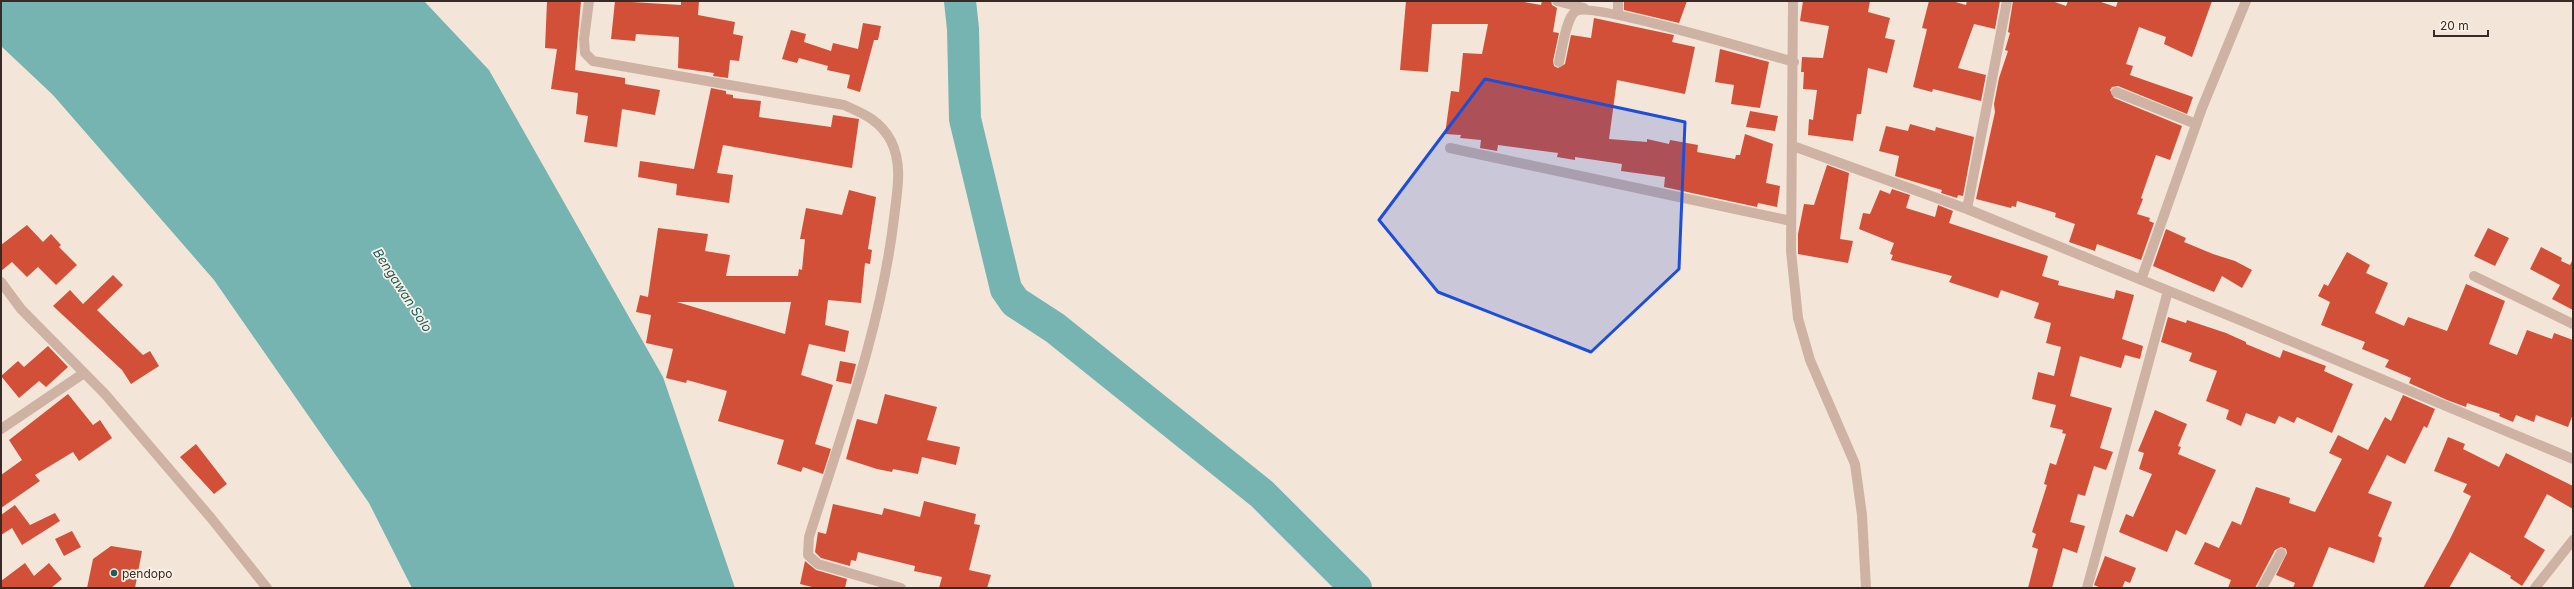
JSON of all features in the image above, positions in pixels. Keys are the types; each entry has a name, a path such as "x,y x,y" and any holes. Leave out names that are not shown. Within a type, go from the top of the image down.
{"street":[{"path":"589,1 584,39 585,53 593,61 844,105 876,120 891,141 899,171 888,263 871,340 809,537 808,555 818,564 901,588"},
{"path":"1557,1 1586,9 1618,14 1794,62"},
{"path":"1618,1 1618,14"},
{"path":"1793,1 1794,62 1791,221 1793,283 1803,339 1855,464 1862,515 1866,588"},
{"path":"1967,209 2007,1"},
{"path":"2141,280 2196,124 2246,1"},
{"path":"1559,62 1570,19 1576,11 1586,9"},
{"path":"2116,92 2196,124"},
{"path":"1793,146 1967,209 2573,459"},
{"path":"1450,148 1791,221"},
{"path":"2474,276 2573,324"},
{"path":"1,282 21,309 84,373 170,468 267,588"},
{"path":"2087,588 2168,291"},
{"path":"1,429 84,373"},
{"path":"2535,588 2573,540"},
{"path":"2262,588 2281,553"}],"highlighted area":[{"path":"1485,79 1685,122 1679,269 1591,352 1438,292 1379,220"}],"water":[{"name":"Bengawan Solo","path":"1,1 424,1 489,70 663,377 735,588 412,588 369,503 214,280 53,95 1,46"}],"building":[{"path":"547,1 581,1 575,70 625,78 625,84 660,90 655,115 622,109 617,147 584,142 588,116 576,114 578,93 551,89 557,49 545,48"},
{"path":"615,1 681,5 681,1 699,1 698,15 735,22 733,34 743,36 739,61 730,60 728,78 713,76 714,73 678,68 679,37 636,34 635,41 611,39"},
{"path":"1406,1 1519,1 1541,5 1542,1 1551,1 1552,5 1557,8 1553,32 1559,33 1553,61 1554,66 1558,68 1565,64 1571,35 1591,38 1594,18 1674,35 1672,42 1695,47 1685,94 1617,80 1609,139 1647,142 1647,139 1669,144 1670,140 1698,145 1697,152 1735,159 1736,155 1740,155 1745,134 1773,144 1766,183 1780,186 1777,207 1758,203 1757,207 1664,187 1665,177 1621,171 1622,164 1575,157 1575,160 1557,157 1558,153 1498,145 1497,151 1480,148 1481,140 1460,138 1461,135 1445,134 1451,91 1459,92 1463,53 1482,54 1488,24 1432,24 1428,72 1400,70"},
{"path":"1624,1 1687,1 1679,23 1624,10"},
{"path":"1803,1 1870,1 1868,12 1890,18 1885,38 1895,40 1887,73 1868,68 1861,114 1857,114 1853,141 1808,135 1809,119 1813,120 1817,90 1803,89 1804,72 1801,72 1802,57 1823,58 1829,26 1800,21"},
{"path":"1929,1 1952,1 1966,5 1967,1 2000,1 1995,29 1974,24 1958,68 1986,75 1981,101 1933,89 1932,92 1913,87 1927,29 1922,28"},
{"path":"2013,1 2052,1 2066,6 2068,1 2098,1 2116,7 2118,1 2212,1 2192,57 2164,44 2166,37 2139,27 2126,64 2133,66 2130,75 2193,97 2187,114 2118,86 2112,87 2110,90 2114,98 2182,126 2170,160 2156,155 2141,198 2143,199 2137,214 2150,218 2149,221 2154,223 2141,260 2097,244 2095,251 2069,242 2075,224 2055,217 2056,213 2017,201 2016,207 2012,206 2011,208 1976,199 1995,112 1994,104 1999,78 2008,51 2005,50 2010,33 2008,32"},
{"path":"863,23 881,26 878,40 874,40 860,92 847,88 850,75 827,70 828,66 799,58 797,63 782,59 791,30 806,34 804,42 831,51 833,43 858,49"},
{"path":"1720,49 1769,62 1760,108 1731,104 1734,85 1715,82"},
{"path":"711,88 726,91 726,94 733,95 733,98 761,101 759,117 831,127 833,115 859,119 852,168 723,145 717,173 733,175 729,203 676,195 677,184 638,177 640,161 694,169"},
{"path":"1750,111 1778,116 1775,131 1746,127"},
{"path":"1910,124 1935,131 1936,127 1974,137 1963,196 1958,195 1957,198 1941,193 1942,190 1895,176 1899,156 1879,151 1886,126 1908,131"},
{"path":"1827,165 1849,173 1840,239 1853,241 1848,263 1798,254 1798,234 1804,204 1814,205"},
{"path":"1892,189 1910,195 1906,208 1935,217 1938,205 1953,211 1949,223 2048,256 2042,276 2059,281 2058,285 2114,299 2116,290 2134,295 2122,339 2143,346 2140,359 2125,355 2121,368 2080,356 2070,396 2112,408 2100,448 2113,452 2106,470 2094,466 2085,496 2078,494 2070,522 2085,526 2077,553 2063,548 2052,588 2028,588 2038,549 2032,547 2036,534 2032,532 2047,485 2044,484 2050,463 2056,465 2066,434 2062,433 2063,430 2050,427 2056,405 2032,399 2038,372 2054,376 2061,347 2046,343 2051,323 2034,318 2039,303 2001,290 1998,298 1949,282 1952,276 1891,260 1893,255 1890,254 1894,243 1859,229 1863,213 1870,214 1880,190 1890,194"},
{"path":"849,190 876,197 868,249 872,250 870,264 865,263 861,303 828,300 825,325 849,331 845,352 809,344 801,375 833,385 815,444 831,449 823,474 803,467 801,472 777,464 784,440 718,421 727,391 687,380 686,383 666,378 673,349 646,343 651,315 636,312 640,295 648,297 658,228 708,234 705,251 730,255 726,276 798,276 799,269 802,270 805,239 800,239 806,208 842,215","holes":["677,302 791,302 785,334"]},
{"path":"27,225 43,242 51,234 61,245 59,247 77,265 56,285 38,267 27,277 12,262 1,271 1,245"},
{"path":"2488,228 2509,238 2495,266 2474,256"},
{"path":"2166,229 2186,238 2184,242 2235,261 2252,270 2242,288 2222,276 2214,292 2153,266"},
{"path":"2541,247 2562,258 2561,261 2570,265 2573,259 2573,310 2552,299 2560,285 2530,269"},
{"path":"2347,252 2370,265 2366,273 2388,283 2375,313 2404,326 2408,317 2447,331 2466,284 2505,301 2489,344 2517,355 2527,330 2552,339 2554,333 2573,340 2573,414 2568,427 2536,415 2534,422 2516,415 2513,422 2499,416 2500,414 2467,403 2466,407 2447,400 2409,383 2411,378 2385,367 2389,360 2362,349 2365,342 2321,325 2330,302 2318,296 2324,284 2328,286"},
{"path":"113,275 123,285 97,310 143,355 150,351 159,366 131,384 122,370 53,306 70,290 83,304"},
{"path":"2168,317 2186,323 2187,320 2226,333 2246,342 2246,344 2280,358 2283,350 2326,366 2324,371 2353,384 2332,433 2297,417 2294,423 2279,416 2275,424 2246,413 2241,426 2226,419 2229,410 2206,401 2217,371 2189,361 2192,353 2161,342"},
{"path":"48,346 68,367 46,387 39,381 19,398 1,376 18,361 24,367"},
{"path":"840,361 856,364 851,384 836,381"},
{"path":"68,394 93,425 100,420 112,438 79,461 73,452 35,475 40,481 1,508 1,475 22,460 9,440"},
{"path":"885,394 937,407 927,440 960,447 956,465 922,457 918,474 893,469 892,472 877,469 846,459 857,419 877,424"},
{"path":"2403,395 2435,409 2427,428 2424,426 2405,464 2387,455 2368,493 2392,502 2378,536 2382,538 2374,563 2329,547 2312,588 2293,588 2295,583 2276,575 2287,553 2286,549 2281,547 2275,550 2255,588 2228,588 2231,580 2194,564 2205,542 2219,548 2232,521 2241,525 2256,487 2290,498 2289,503 2315,512 2342,459 2329,453 2338,435 2368,450 2385,417 2391,421"},
{"path":"2155,410 2187,424 2178,446 2181,447 2178,454 2216,470 2186,535 2176,530 2167,552 2119,532 2126,514 2133,517 2152,474 2139,469 2144,453 2138,451"},
{"path":"2448,437 2465,444 2463,449 2499,467 2506,453 2573,486 2573,509 2547,494 2524,537 2545,550 2522,586 2510,578 2511,576 2470,552 2449,588 2423,588 2450,539 2471,496 2463,492 2467,484 2434,471"},
{"path":"196,444 227,484 214,494 180,457"},
{"path":"924,501 976,514 974,524 980,525 969,570 991,575 987,588 939,588 942,577 914,571 915,566 858,552 856,561 851,560 850,566 821,558 815,552 818,532 826,534 833,504 882,515 884,508 920,517"},
{"path":"15,505 30,525 55,513 60,521 22,545 12,528 1,535 1,515"},
{"path":"72,531 81,547 64,556 55,539"},
{"name":"pendopo","path":"111,546 142,551 135,588 87,588 93,559"},
{"path":"2105,556 2136,568 2130,583 2125,581 2122,588 2101,588 2094,585"},
{"path":"805,561 816,570 847,579 845,588 816,588 800,584"},
{"path":"25,563 34,576 49,563 62,579 51,588 1,588 1,581"}],"waterway":[{"path":"960,1 963,29 965,119 1006,289 1015,302 1055,328 1262,494 1356,588"}],"place":[{"name":"pendopo","path":"114,573"}]}
